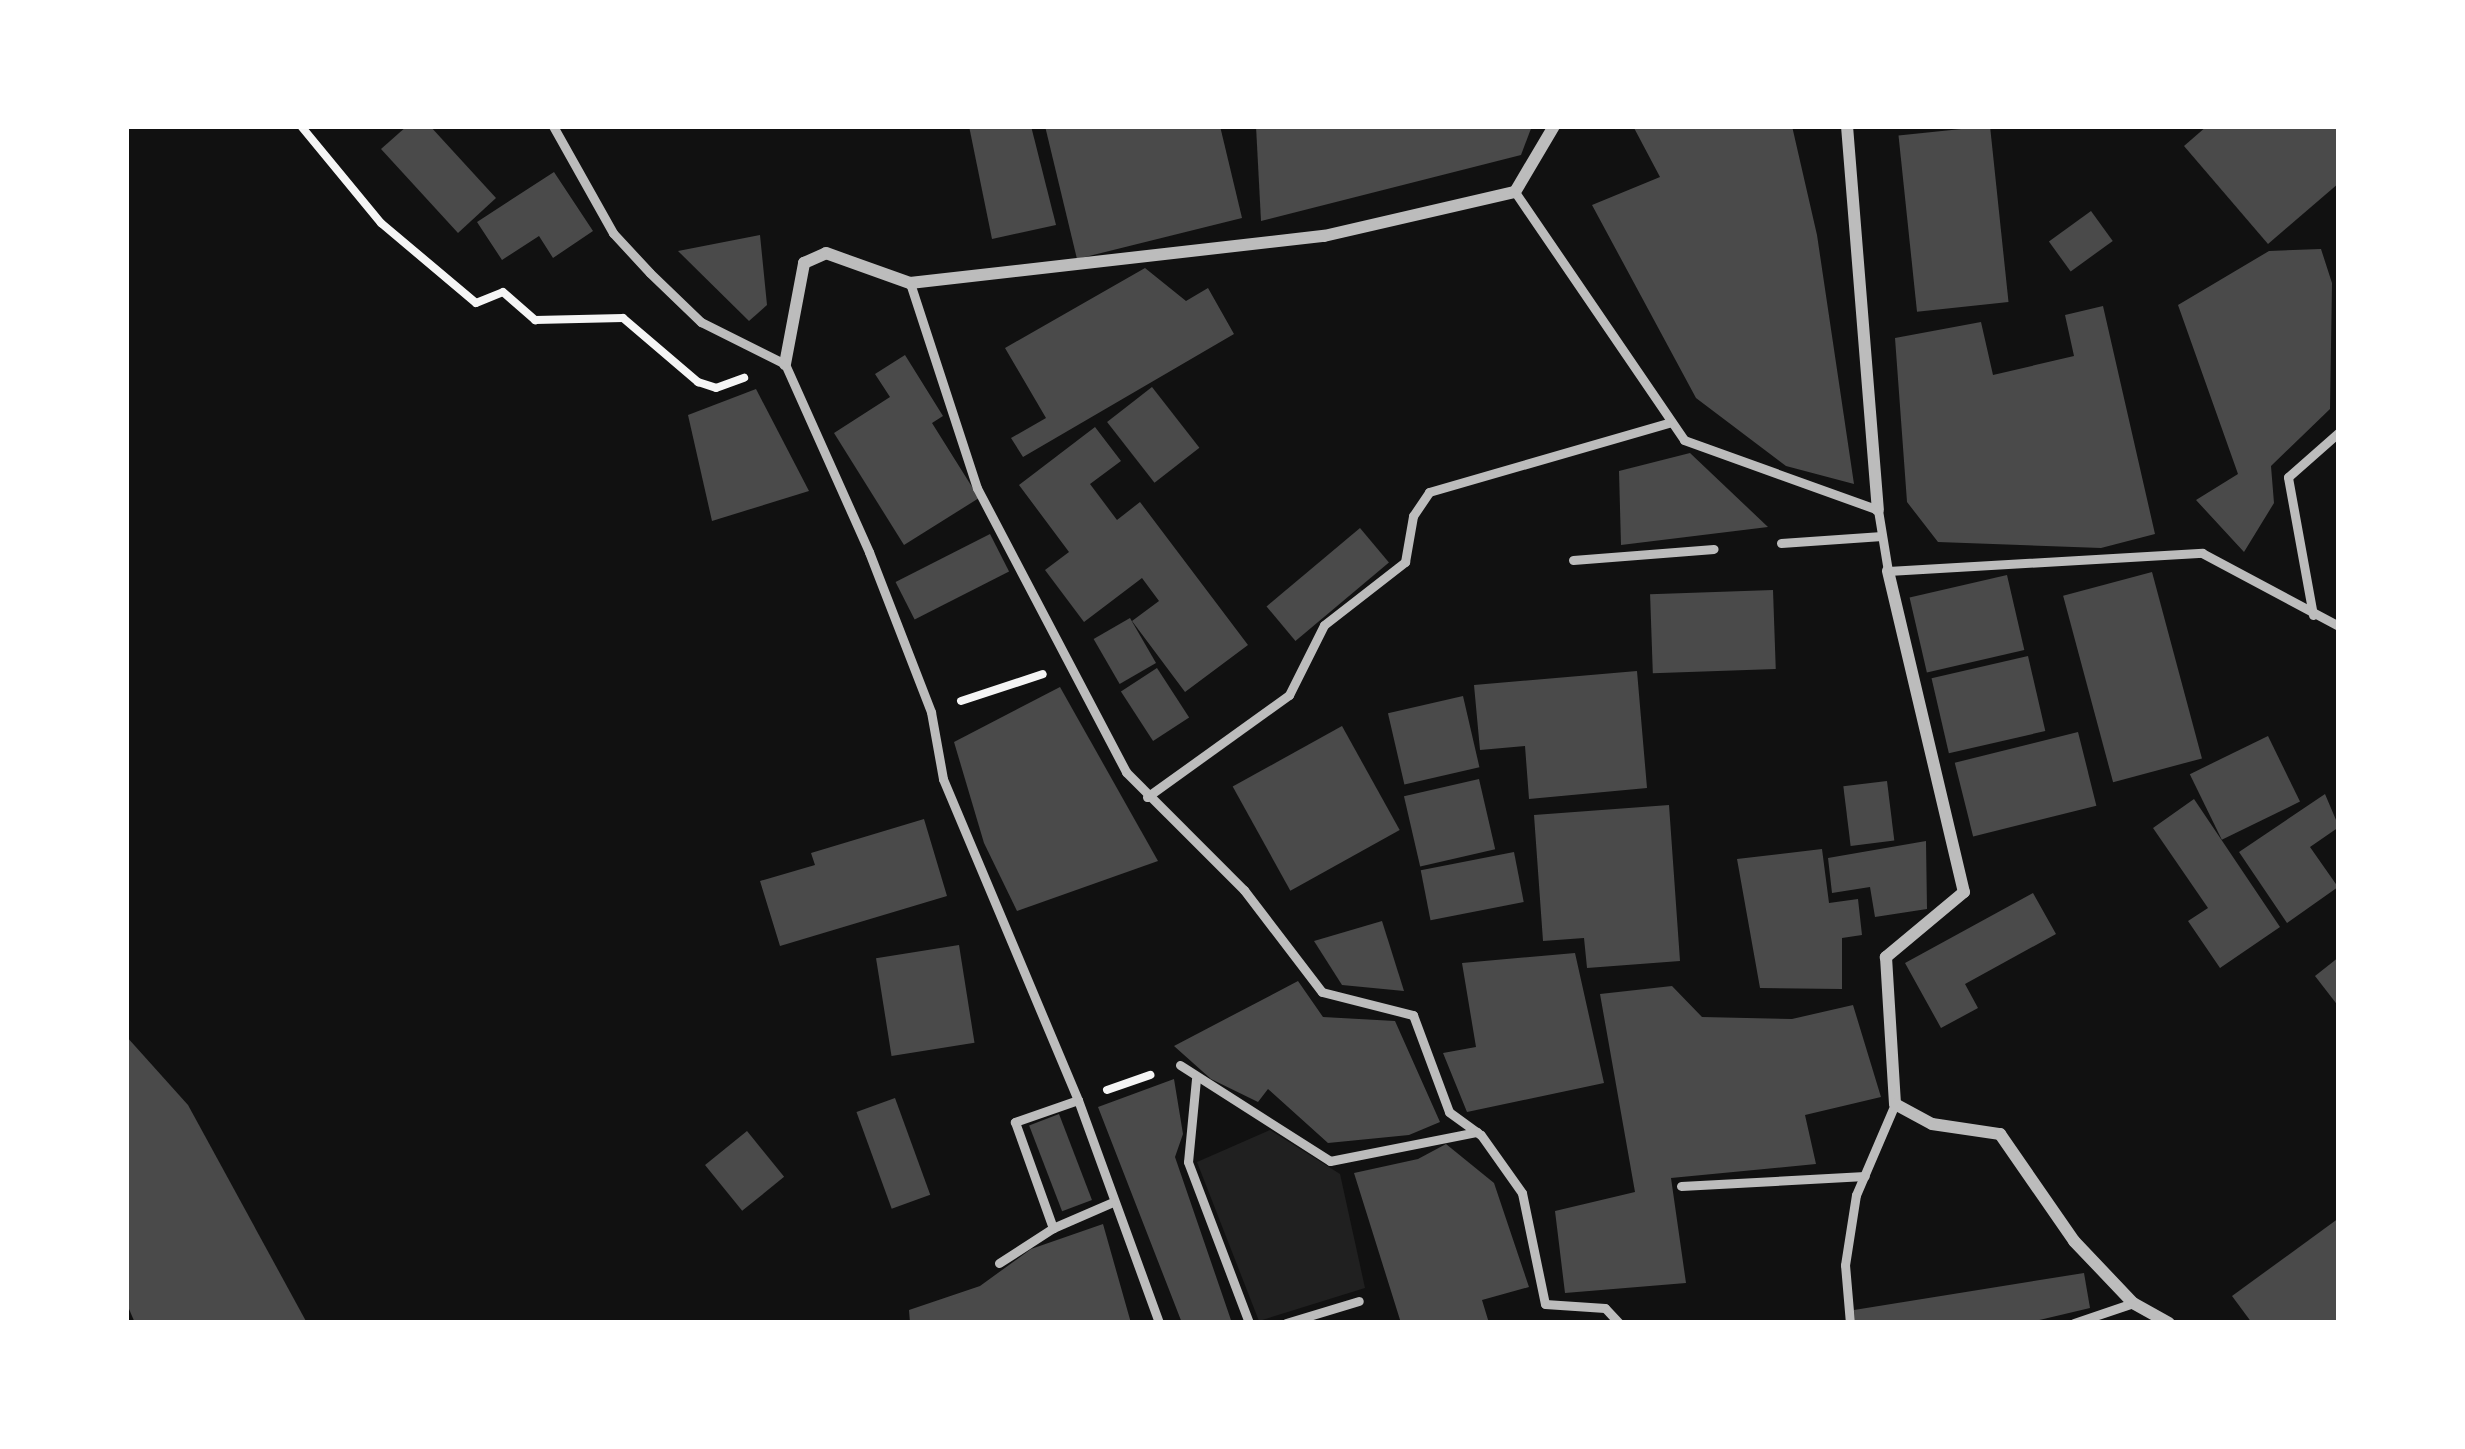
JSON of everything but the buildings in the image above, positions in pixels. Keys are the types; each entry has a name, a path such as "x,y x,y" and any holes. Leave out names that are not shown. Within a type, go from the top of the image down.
{"street":[{"path":"785,364 804,263 826,254 910,283 1324,236 1515,192 1554,126"},
{"path":"1847,126 1878,510"},
{"path":"1888,572 1964,892 1886,957 1895,1104 1932,1124 2000,1134 2074,1241 2133,1303 2169,1323"}],"lane":[{"path":"553,126 613,233 650,273 700,322 785,364 931,712 943,778 1078,1100 1159,1323"},
{"path":"1515,192 1684,440 1878,510 1888,572 2202,553 2339,626"},
{"path":"910,283 976,488 1067,666 1147,797 1244,890 1322,992 1413,1015 1449,1112 1477,1132 1522,1193 1545,1304 1605,1308 1619,1323"},
{"path":"1147,797 1289,695 1324,625 1405,562 1413,515 1429,492 1671,422"},
{"path":"2313,615 2288,477 2339,432"},
{"path":"1780,543 1882,536"},
{"path":"1573,560 1714,549"},
{"path":"1180,1064 1196,1079 1277,1121 1330,1161 1477,1132"},
{"path":"1196,1079 1188,1162 1249,1323"},
{"path":"1054,1228 1015,1122 1078,1100"},
{"path":"1850,1323 1845,1265 1865,1176 1895,1104"},
{"path":"1682,1186 1865,1176"},
{"path":"998,1263 1054,1228 1113,1202"},
{"path":"1286,1323 1360,1301"},
{"path":"2074,1323 2133,1303"}],"path":[{"path":"301,126 381,223 476,303 503,292 535,320 623,318 678,371 716,388 785,364"},
{"path":"931,712 1067,666"},
{"path":"1078,1100 1180,1064"}],"shaded area":[{"path":"1270,1130 1340,1174 1365,1288 1259,1321 1197,1162"}]}
